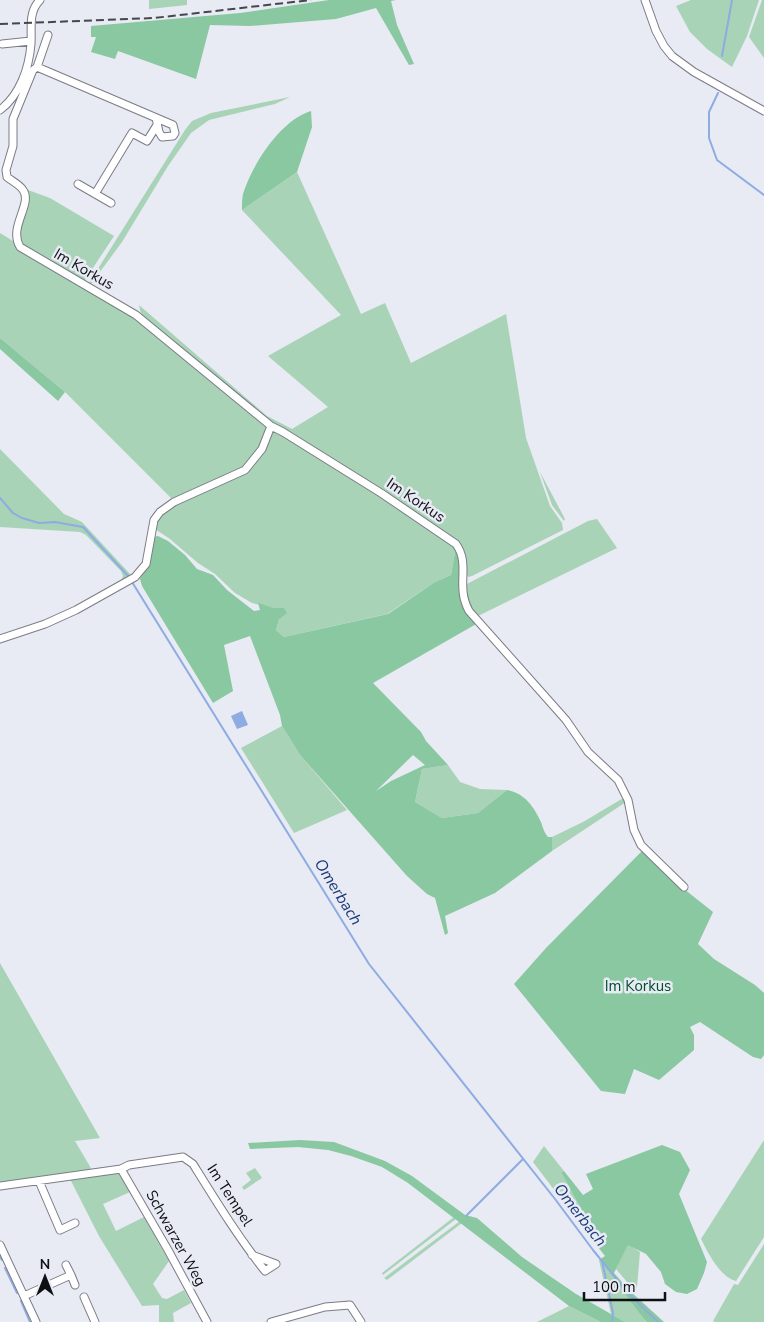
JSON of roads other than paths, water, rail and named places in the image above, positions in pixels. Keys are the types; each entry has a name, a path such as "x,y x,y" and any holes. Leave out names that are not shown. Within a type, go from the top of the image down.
{"street":[{"path":"40,0 32,12 28,63 20,87 2,108 17,112 33,70 37,67 48,35"},
{"path":"645,0 656,31 672,56 694,72 764,111"},
{"path":"2,44 31,37"},
{"path":"37,67 157,122 146,141 132,133 95,194"},
{"name":"Im Korkus","path":"17,112 13,119 13,146 6,173 24,192 24,204 16,234 17,242 23,249 136,315 271,426 381,493 456,544 461,550 463,558 462,594 469,611 566,720 588,752 618,780 628,800 634,830 641,845 684,887"},
{"path":"78,184 111,203"},
{"path":"0,639 45,624 76,610 130,579 146,564 154,520 160,512 174,502 245,470 262,449 271,426"},
{"name":"Im Tempel","path":"0,1186 121,1169 129,1165 183,1157 193,1164 252,1255"},
{"name":"Schwarzer Weg","path":"121,1169 207,1322"},
{"path":"38,1181 57,1231 74,1223"},
{"path":"0,1245 36,1322"},
{"path":"66,1265 75,1285"},
{"path":"24,1296 71,1275"},
{"path":"84,1296 95,1322"},
{"path":"271,1322 325,1307 350,1306 361,1322"}],"water":[{"path":"242,711 248,725 237,729 231,716"}],"waterway":[{"path":"722,56 732,0"},
{"path":"718,93 709,112 709,138 717,160 764,195"},
{"name":"Omerbach","path":"0,498 13,513 22,518 39,523 55,522 83,527 130,578"},
{"name":"Omerbach","path":"132,582 369,964 555,1199 593,1250 627,1292 658,1322"},
{"path":"466,1216 523,1159"},
{"path":"602,1261 613,1313 612,1322"},
{"path":"5,1268 17,1293"},
{"path":"21,1301 30,1322"}],"railway":[{"path":"0,24 154,18 311,0"}]}
